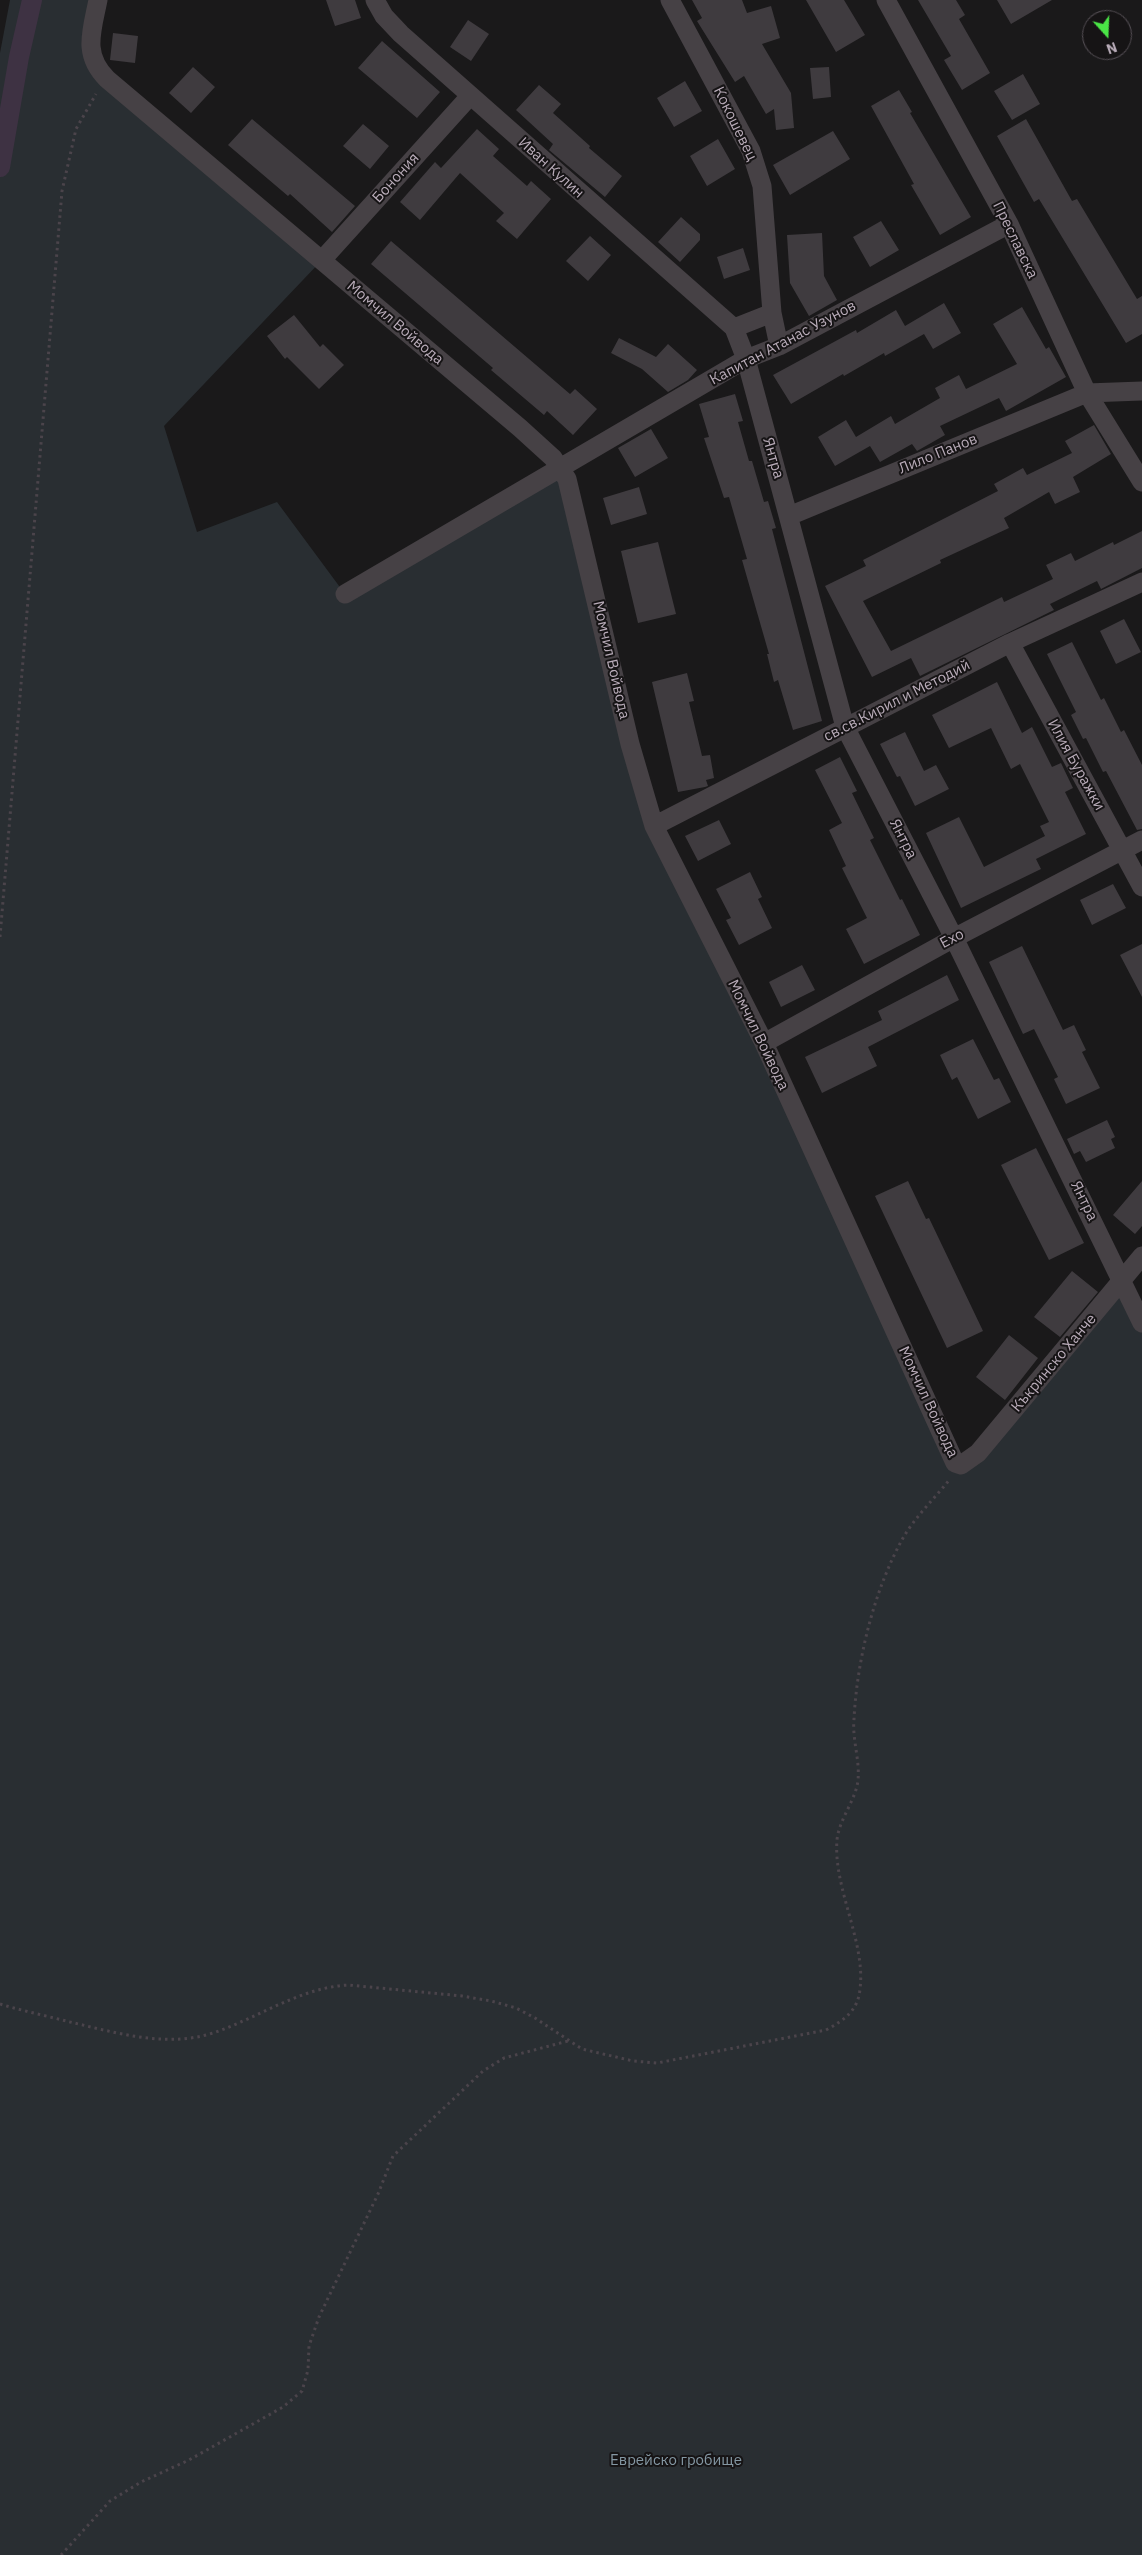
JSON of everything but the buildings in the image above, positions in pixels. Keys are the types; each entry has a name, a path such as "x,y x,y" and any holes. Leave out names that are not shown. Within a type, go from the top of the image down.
{"street":[{"name":"Момчил Войвода","path":"98,0 90,42 92,58 107,79 520,428 562,468 577,513 632,752 654,826 764,1043 950,1455 954,1463 961,1465"},
{"name":"Иван Кулин","path":"375,0 384,16 401,34 734,328"},
{"name":"Кокошевец","path":"670,0 751,151 762,186 772,313 779,346"},
{"name":"Преславска","path":"886,0 1009,224 1087,393 1142,482"},
{"name":"Бонония","path":"322,260 470,96"},
{"name":"Капитан Атанас Узунов","path":"345,594 746,359 779,346 1009,224"},
{"path":"734,328 772,313"},
{"name":"Янтра","path":"734,328 746,359 845,727 954,938 1123,1281 1142,1324"},
{"path":"1087,393 1142,391"},
{"name":"Лило Панов","path":"789,516 1087,393"},
{"name":"св.св.Кирил и Методий","path":"654,826 1010,644 1142,582"},
{"name":"Илия Буражки","path":"1010,644 1142,886"},
{"name":"Ехо","path":"764,1043 954,938 1142,840"},
{"name":"Къкринско Ханче","path":"961,1465 978,1453 1142,1256"}],"path":[{"path":"0,937 62,191 76,129 88,104 107,79"},
{"path":"0,2004 143,2038 177,2039 212,2033 295,1999 334,1986 349,1985 462,1996 516,2008 535,2018 582,2049 602,2055 656,2063 826,2030 845,2020 856,2007 860,1989 860,1970 841,1878 837,1839 858,1780 854,1720 871,1614 882,1583 904,1537 961,1465"},
{"path":"61,2555 110,2500 141,2482 189,2460 283,2406 302,2391 308,2370 310,2346 319,2317 378,2194 393,2156 483,2071 504,2058 569,2041"}],"green space":[{"name":"Еврейско гробище","path":"10,0 98,0 92,58 322,260 164,426 197,532 277,502 345,594 562,468 641,787 961,1465 1123,1281 1142,1323 1142,2555 0,2555 0,53"}],"waterway":[{"path":"0,167 19,57 32,0"}]}
